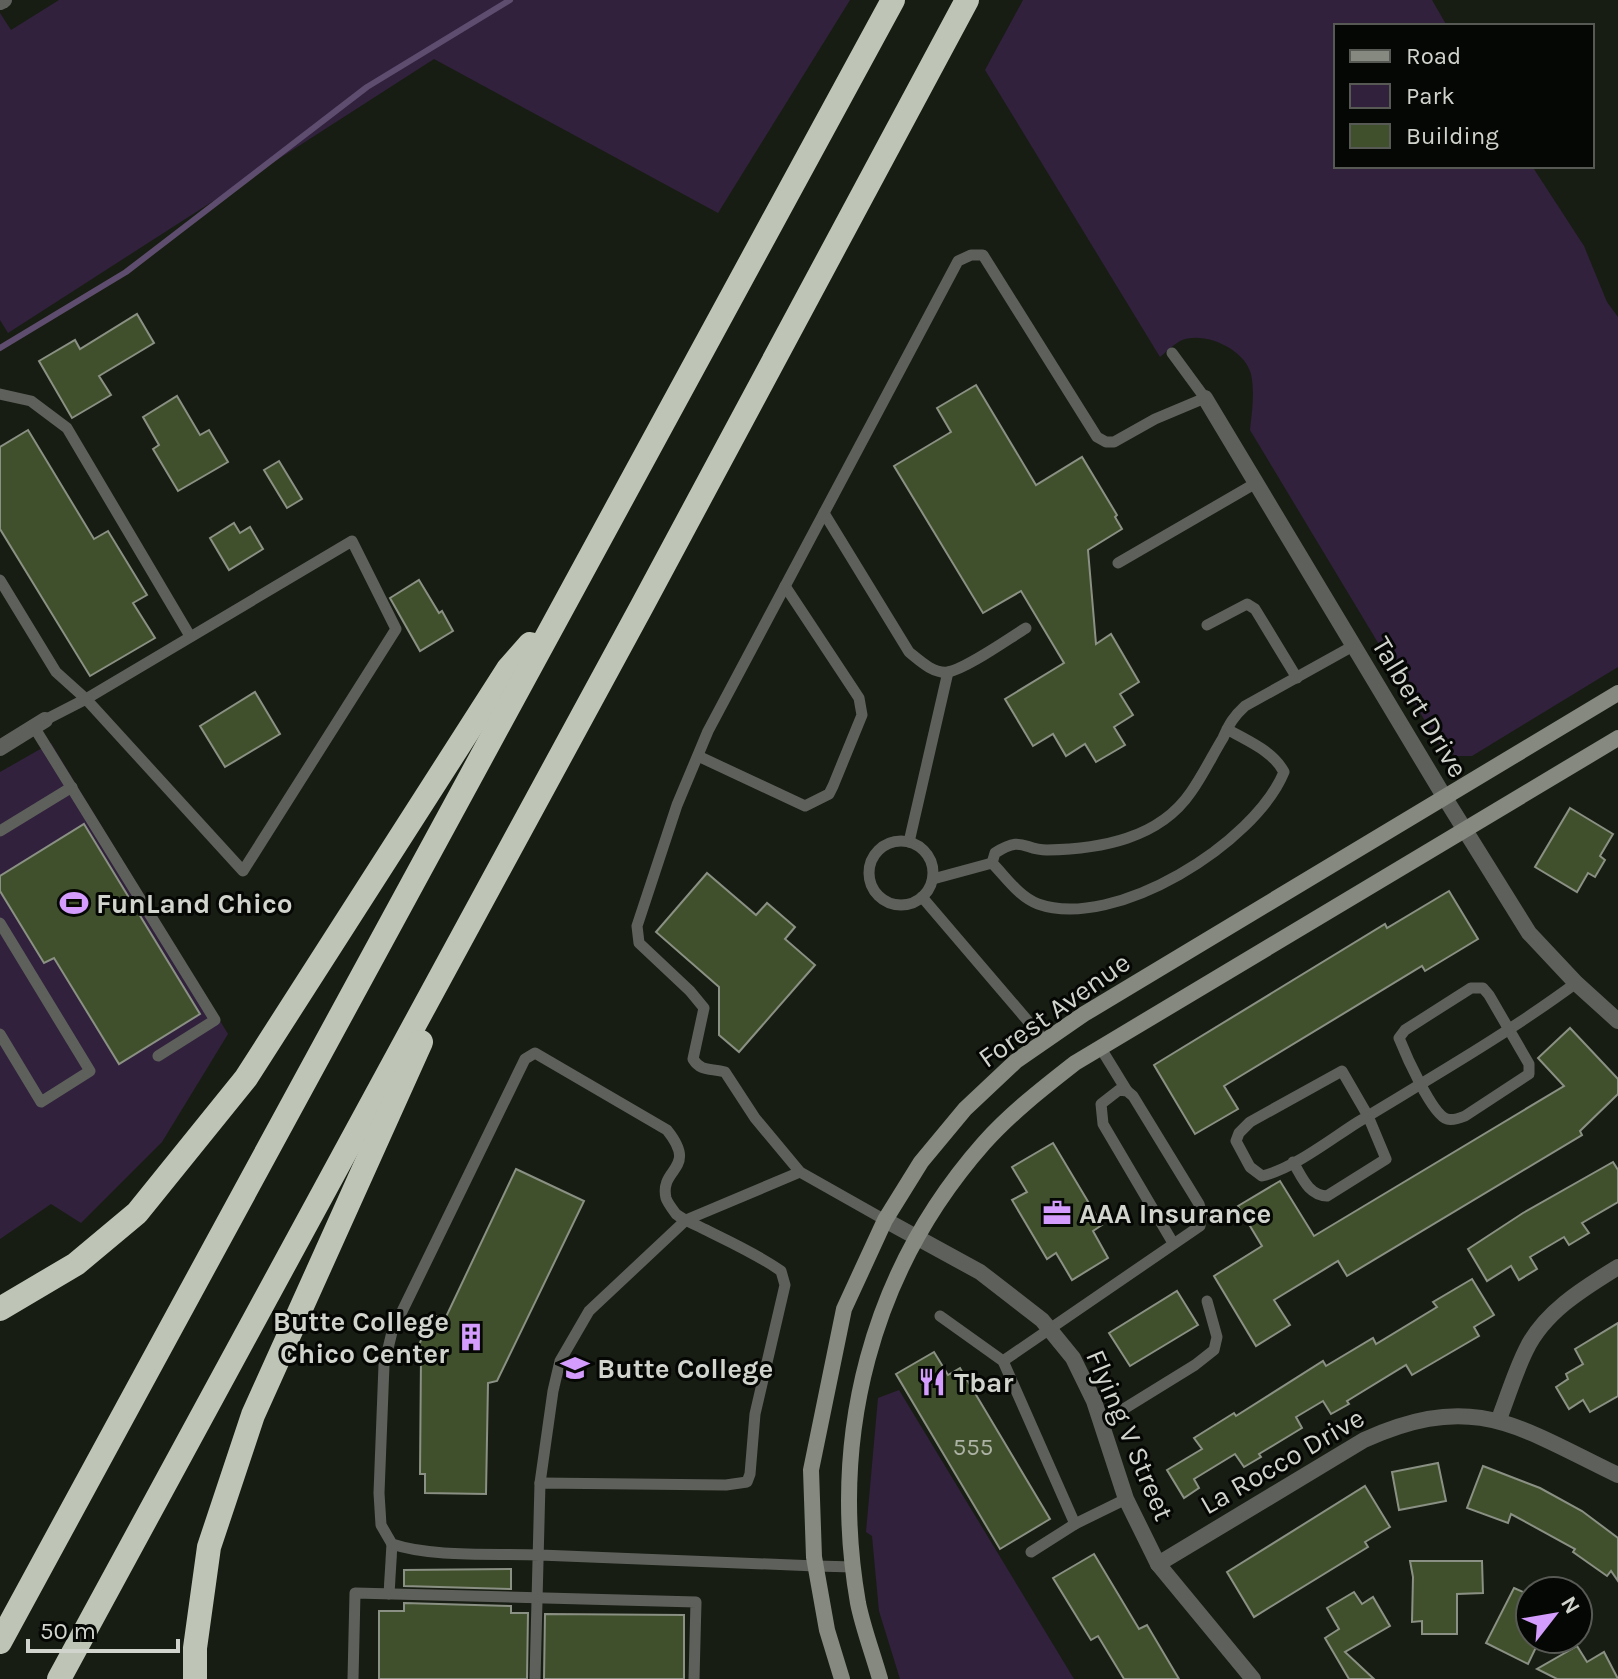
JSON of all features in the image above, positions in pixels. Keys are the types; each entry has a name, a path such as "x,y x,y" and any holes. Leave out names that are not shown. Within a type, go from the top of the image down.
{"highway":[{"path":"0,1642 893,0"},
{"path":"59,1679 967,0"},
{"path":"0,1309 76,1264 137,1213 246,1078 508,669 559,613"},
{"path":"195,1679 195,1648 209,1547 253,1415 398,1097 473,918"}],"street":[{"name":"Talbert Drive","path":"1205,398 1529,933 1576,983 1618,1021"},
{"name":"Forest Avenue","path":"842,1679 827,1630 816,1566 811,1470 844,1309 885,1220 921,1162 965,1109 1016,1061 1084,1014 1618,693"},
{"path":"0,748 40,723"},
{"name":"Forest Avenue","path":"880,1679 858,1605 849,1521 853,1425 865,1360 886,1301 917,1237 946,1192 984,1143 1031,1097 1100,1047 1618,738"},
{"name":"Flying V Street","path":"885,1220 980,1272 1042,1320 1073,1358 1094,1401 1126,1499 1158,1564 1253,1679"},
{"path":"1499,1419 1527,1347 1552,1315 1588,1285 1618,1267"},
{"name":"La Rocco Drive","path":"1158,1564 1364,1440 1398,1425 1430,1417 1464,1414 1499,1419 1618,1475"}],"lane":[{"path":"885,1220 800,1172 755,1118 725,1072 698,1067 693,1059 704,1008 639,943 637,926 677,805 708,731 958,261 971,255 983,255 1097,437 1106,442 1114,442 1155,419 1205,398 1172,353"},
{"path":"0,394 31,401 67,428 190,636"},
{"path":"1118,563 1256,483"},
{"path":"824,513 909,652 930,668 948,672 1026,628"},
{"path":"0,580 56,672 86,699 243,871 396,629 352,541 86,699 40,723 72,787 215,1020 158,1056"},
{"path":"698,756 805,806 829,794 862,715 859,698 785,586"},
{"path":"1207,625 1247,604 1255,609 1297,678"},
{"path":"992,863 995,853 1005,847 1024,843 1043,850 1111,845 1156,825 1190,793 1231,719 1245,706 1353,646"},
{"path":"909,842 948,672"},
{"path":"992,863 1023,896 1038,904 1068,908 1141,895 1166,883 1224,846 1255,815 1284,772 1277,760 1227,729"},
{"path":"0,831 72,787"},
{"path":"894,842 909,842 923,850 929,858 933,879 922,897 913,903 892,904 883,899 870,883 869,872 876,852 894,842"},
{"path":"933,879 992,863"},
{"path":"922,897 1045,1041"},
{"path":"0,923 90,1071 41,1102 0,1034"},
{"path":"1293,1162 1312,1192 1327,1196 1386,1159 1368,1116 1342,1071 1250,1122 1239,1133 1236,1141 1250,1167 1262,1176 1274,1173 1293,1162 1368,1116 1421,1083 1509,1030 1576,983"},
{"path":"1471,988 1483,988 1529,1064 1529,1074 1458,1119 1446,1119 1439,1114 1421,1083 1399,1038 1405,1030 1471,988"},
{"path":"1003,1361 1200,1226 1202,1215 1199,1204 1100,1047"},
{"path":"389,1594 392,1544 381,1525 379,1493 384,1365 392,1332 525,1059 535,1053 667,1130 679,1144 681,1157 667,1184 666,1199 678,1215 781,1271 785,1285 755,1414 747,1482 726,1485 540,1483"},
{"path":"1127,1091 1119,1090 1101,1104 1103,1124 1173,1243"},
{"path":"535,1679 540,1483 560,1361 589,1311 686,1220 800,1172"},
{"path":"1101,1423 1214,1350 1217,1337 1207,1301"},
{"path":"940,1316 1003,1361 1075,1524"},
{"path":"1031,1552 1075,1524 1126,1499"},
{"path":"392,1544 411,1550 854,1567"},
{"path":"353,1679 355,1593 696,1602 694,1679"}],"green space":[{"path":"59,0 850,0 718,213 434,59 8,333 0,320 0,13 11,30"},
{"path":"1023,0 1432,0 1446,24 1334,24 1334,168 1533,168 1584,246 1607,302 1618,317 1618,667 1472,756 1456,756 1442,749 1250,430 1253,388 1247,365 1222,344 1200,338 1180,341 1160,357 985,70"},
{"name":"FunLand Chico","path":"51,743 228,1034 162,1142 81,1223 51,1204 0,1239 0,772"},
{"path":"899,1390 1074,1679 900,1679 879,1611 872,1536 866,1532 878,1398"}],"building":[{"path":"137,314 154,343 99,376 111,395 72,418 39,361 75,340 80,349"},
{"path":"976,385 1036,485 1082,457 1117,515 1115,517 1122,529 1088,550 1096,644 1111,634 1139,682 1120,694 1133,715 1114,727 1125,745 1096,762 1085,744 1066,756 1053,734 1033,746 1005,699 1064,663 1021,591 983,613 894,466 951,432 937,408"},
{"path":"177,396 200,435 209,430 228,462 178,491 153,449 159,445 143,417"},
{"path":"28,430 94,539 108,531 147,595 133,603 155,638 90,676 0,529 0,447"},
{"path":"279,461 302,499 287,508 264,470"},
{"path":"234,523 240,533 250,527 263,549 229,570 210,538"},
{"path":"419,580 453,631 420,651 390,598"},
{"path":"255,692 280,734 225,767 200,726"},
{"path":"1570,808 1613,834 1600,856 1605,860 1595,877 1588,873 1577,892 1535,867"},
{"path":"84,824 200,1014 119,1064 54,958 44,963 0,891 0,876"},
{"path":"707,873 756,915 767,903 795,927 785,939 815,965 739,1052 719,1035 719,987 656,932"},
{"path":"1449,891 1478,939 1425,971 1422,966 1224,1086 1238,1109 1195,1134 1154,1065 1385,924 1387,928"},
{"path":"1570,1028 1618,1079 1618,1094 1580,1131 1582,1135 1347,1276 1338,1261 1274,1300 1290,1325 1256,1346 1214,1276 1262,1246 1238,1206 1280,1181 1314,1236 1564,1086 1538,1058"},
{"name":"AAA Insurance","path":"1053,1143 1102,1225 1093,1231 1108,1258 1072,1280 1056,1253 1047,1259 1012,1200 1027,1192 1012,1167"},
{"path":"1613,1162 1618,1170 1618,1202 1582,1223 1589,1233 1569,1245 1564,1237 1530,1257 1537,1269 1519,1280 1511,1266 1487,1281 1468,1249 1523,1213"},
{"name":"Butte College Chico Center","path":"516,1169 584,1201 497,1381 488,1383 486,1494 425,1493 425,1474 420,1474 421,1357 414,1355 433,1315 445,1319"},
{"path":"1472,1279 1494,1315 1474,1327 1479,1336 1412,1375 1406,1365 1331,1414 1323,1401 1296,1417 1302,1428 1259,1454 1261,1457 1244,1467 1235,1454 1194,1479 1199,1488 1184,1498 1167,1470 1202,1449 1194,1438 1234,1413 1236,1416 1323,1361 1326,1366 1373,1338 1376,1344 1437,1307 1433,1302"},
{"path":"1177,1291 1198,1325 1130,1366 1109,1333"},
{"path":"1618,1323 1618,1396 1590,1412 1583,1400 1569,1409 1556,1387 1568,1379 1566,1374 1583,1364 1575,1349"},
{"path":"934,1352 948,1375 960,1368 1050,1519 1000,1549 896,1374"},
{"path":"1438,1463 1446,1501 1399,1510 1392,1472"},
{"path":"1483,1466 1540,1488 1582,1511 1618,1538 1618,1581 1611,1571 1607,1576 1573,1552 1575,1549 1511,1514 1508,1523 1467,1508"},
{"path":"1365,1486 1390,1527 1365,1542 1368,1547 1254,1617 1227,1572"},
{"path":"1094,1554 1139,1629 1147,1625 1179,1679 1124,1679 1098,1636 1091,1640 1053,1578"},
{"path":"1410,1561 1482,1561 1483,1593 1457,1594 1457,1634 1422,1634 1422,1621 1412,1622 1413,1577"},
{"path":"511,1569 511,1589 404,1586 404,1570"},
{"path":"1514,1588 1514,1655 1532,1655 1528,1664 1486,1643"},
{"path":"1354,1592 1362,1604 1373,1597 1390,1626 1345,1652 1374,1679 1349,1679 1325,1638 1339,1629 1327,1608"},
{"path":"404,1603 511,1606 511,1613 528,1613 527,1679 379,1679 379,1611 404,1611"},
{"path":"545,1614 684,1615 684,1679 544,1679"},
{"path":"1604,1652 1618,1679 1557,1679 1537,1669 1561,1655 1583,1655 1587,1662"}],"waterway":[{"path":"0,348 126,272 367,87 510,0"}],"place":[{"name":"FunLand Chico","path":"74,903"},
{"name":"AAA Insurance","path":"1057,1213"},
{"name":"Butte College Chico Center","path":"471,1337"},
{"name":"Butte College","path":"575,1368"},
{"name":"Tbar","path":"932,1382"}]}
